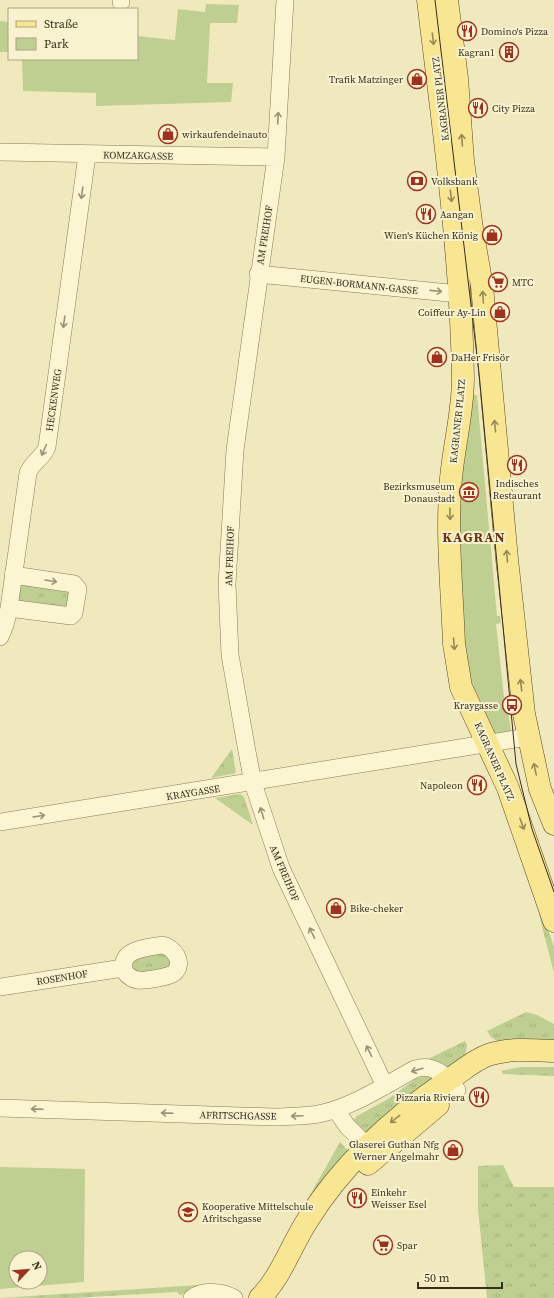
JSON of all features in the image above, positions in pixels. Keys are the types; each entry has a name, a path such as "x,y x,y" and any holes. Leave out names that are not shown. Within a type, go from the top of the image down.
{"main road":[{"name":"KAGRANER PLATZ","path":"428,0 455,227 463,381 451,478 450,515 454,644 461,687 489,744 508,788 554,921"},
{"name":"KAGRANER PLATZ","path":"447,0 457,78 463,161 472,229 482,286 513,616 528,738 540,789 554,824"},
{"path":"453,1084 479,1060 496,1053 513,1050 554,1051"},
{"path":"274,1298 281,1290 319,1223 371,1151 386,1126 453,1084 498,1065 527,1061 554,1062"},
{"path":"260,1298 270,1286 308,1219 371,1151"}],"street":[{"name":"AM FREIHOF","path":"285,0 276,157 258,274 235,450 227,584 230,655 253,783 281,868 385,1086"},
{"name":"KOMZAKGASSE","path":"0,152 88,155 276,157"},
{"name":"HECKENWEG","path":"0,637 5,625 9,608 28,473 32,465 43,455 47,447 88,155"},
{"name":"EUGEN-BORMANN-GASSE","path":"258,274 459,294"},
{"path":"9,608 71,616 74,613 78,589 74,584 13,575"},
{"name":"KRAYGASSE","path":"0,822 253,783 528,738"},
{"name":"ROSENHOF","path":"0,987 123,968"},
{"name":"AFRITSCHGASSE","path":"0,1108 274,1117 312,1115 336,1110 419,1068 432,1069 443,1074 453,1084"},
{"path":"336,1110 347,1126 371,1151"},
{"path":"192,1298 198,1294 219,1293 227,1294 234,1298"}],"green space":[{"path":"206,4 239,5 237,23 210,23 207,83 233,83 231,102 96,106 96,93 23,91 22,60 138,60 138,36 175,40 178,9 205,12"},
{"path":"0,21 8,22 8,52 0,52"},
{"path":"466,395 477,395 497,616 500,616 501,623 496,624 505,706 507,706 511,731 496,735 492,732 467,686 453,528"},
{"path":"18,579 74,587 70,613 14,605"},
{"path":"232,749 236,773 211,778"},
{"path":"240,794 244,797 253,825 215,798"},
{"path":"543,914 554,947 554,973 539,915"},
{"path":"167,951 172,967 138,976 128,962 131,958"},
{"path":"526,1012 537,1015 554,1024 554,1044 500,1043 491,1037 487,1031"},
{"path":"465,1041 467,1045 465,1057 448,1067 429,1061 428,1059"},
{"path":"520,1067 554,1067 554,1076 503,1074 501,1071"},
{"path":"427,1076 435,1078 370,1138 351,1123 357,1116 388,1099 417,1078"},
{"path":"340,1142 349,1152 269,1268 270,1266"},
{"path":"503,1165 514,1187 554,1187 554,1298 487,1298 478,1209 478,1166"},
{"path":"0,1167 85,1169 84,1282 48,1285 48,1250 8,1250 8,1288 0,1289"},
{"path":"214,1284 199,1291 180,1295 177,1292 73,1298 0,1298"}],"tram line":[{"path":"435,0 479,373 516,764 532,829 554,892"}],"place":[{"name":"Domino's Pizza","path":"467,31"},
{"name":"Kagran1","path":"509,52"},
{"name":"Trafik Matzinger","path":"417,79"},
{"name":"City Pizza","path":"478,108"},
{"name":"wirkaufendeinauto","path":"168,134"},
{"name":"Volksbank","path":"417,181"},
{"name":"Aangan","path":"426,214"},
{"name":"Wien's Küchen König","path":"492,235"},
{"name":"MTC","path":"498,282"},
{"name":"Coiffeur Ay-Lin","path":"500,312"},
{"name":"DaHer Frisör","path":"437,357"},
{"name":"Indisches Restaurant","path":"517,465"},
{"name":"Bezirksmuseum Donaustadt","path":"469,492"},
{"name":"Kraygasse","path":"512,705"},
{"name":"Napoleon","path":"477,785"},
{"name":"Bike-cheker","path":"336,908"},
{"name":"Pizzaria Riviera","path":"479,1097"},
{"name":"Glaserei Guthan Nfg Werner Angelmahr","path":"453,1150"},
{"name":"Einkehr Weisser Esel","path":"357,1198"},
{"name":"Kooperative Mittelschule Afritschgasse","path":"188,1212"},
{"name":"Spar","path":"383,1245"}],"district":[{"name":"KAGRAN","path":"474,537"}]}
